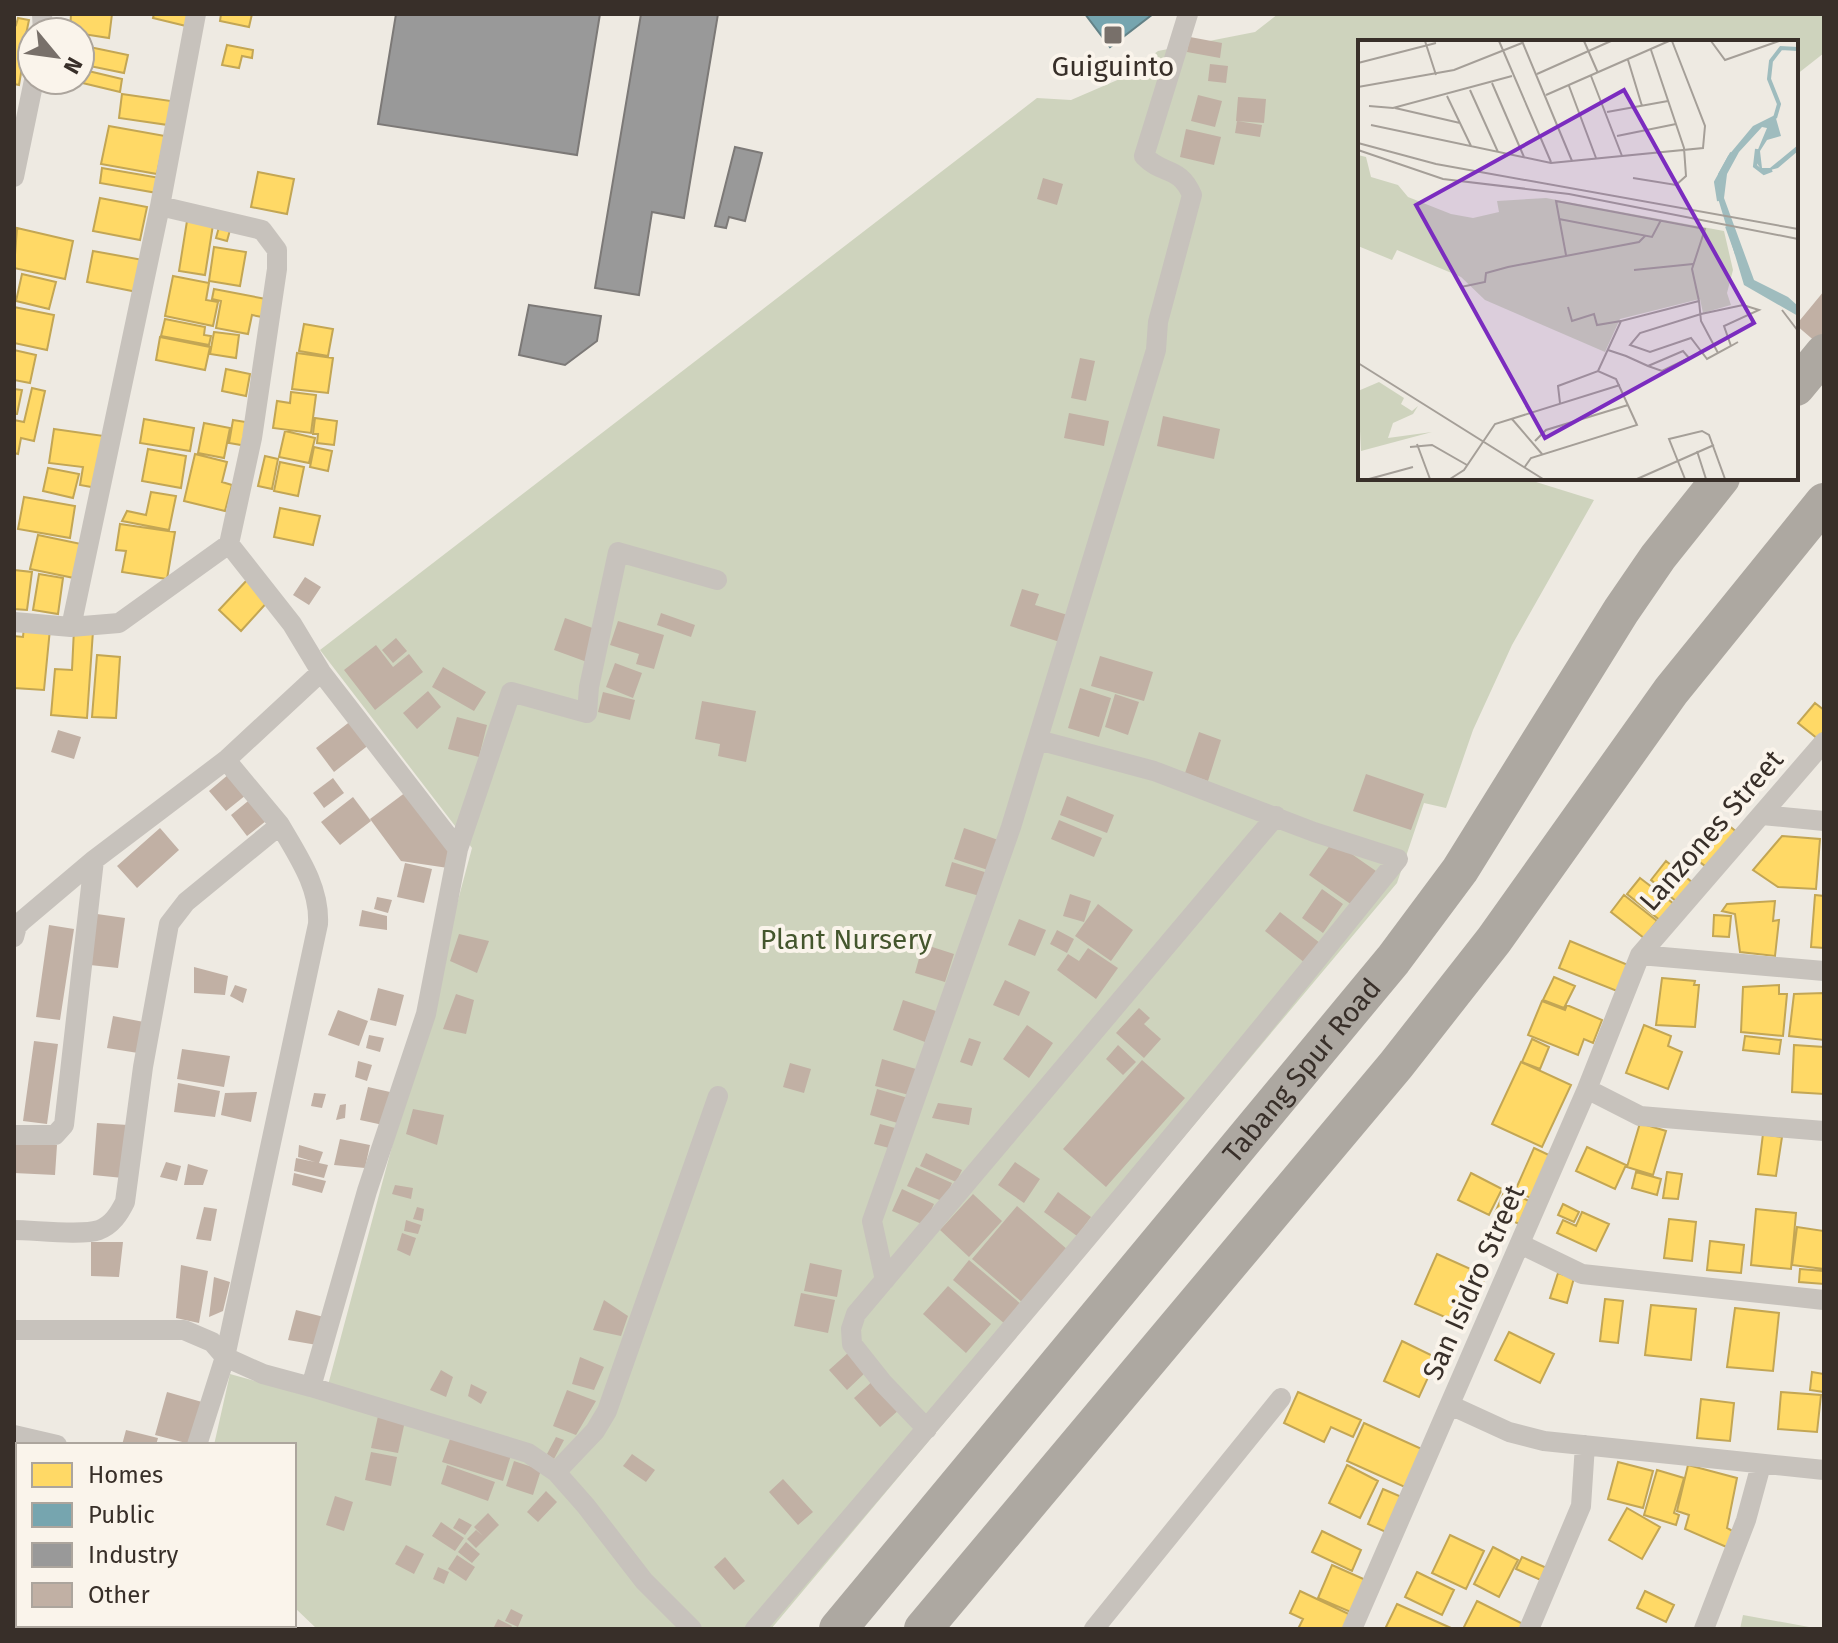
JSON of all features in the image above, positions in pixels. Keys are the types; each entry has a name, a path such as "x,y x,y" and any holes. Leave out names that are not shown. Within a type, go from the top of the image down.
{"highway":[{"path":"1798,385 1824,353"},
{"name":"Tabang Spur Road","path":"838,1629 1393,960 1460,870 1628,601 1658,557 1719,480"},
{"path":"923,1629 1396,1065 1494,940 1671,691 1824,502"}],"street":[{"path":"71,627 160,206 196,14"},
{"path":"885,1280 872,1221 1006,842 1156,350 1158,322 1192,195 1186,182 1175,172 1154,166 1144,156 1188,14"},
{"path":"14,177 31,96"},
{"path":"14,622 71,627 119,623 229,544 252,438 277,269 277,250 262,230 160,206"},
{"path":"229,544 292,624 321,672 458,849"},
{"path":"311,1387 367,1191 426,1014 458,849 511,692 587,713 589,687 618,552 717,580"},
{"path":"14,937 17,926 23,920 94,860 226,760 321,672"},
{"path":"755,1629 1252,1041 1398,859 1314,832 1154,771 1038,740"},
{"name":"Lanzones Street","path":"1640,955 1824,742"},
{"path":"198,1443 225,1357 318,924 319,905 310,878 280,825 226,760"},
{"path":"1762,815 1824,821"},
{"path":"927,1429 883,1383 852,1344 851,1329 856,1314 1276,816"},
{"path":"14,1230 98,1231 119,1214 125,1202 143,1067 169,924 186,902 280,825"},
{"path":"14,1135 55,1135 61,1132 64,1125 94,860"},
{"path":"1640,955 1824,971"},
{"name":"San Isidro Street","path":"1352,1629 1587,1089 1640,955"},
{"path":"1587,1089 1640,1116 1824,1131"},
{"path":"556,1472 595,1431 607,1411 718,1096"},
{"path":"1520,1244 1582,1274 1824,1300"},
{"path":"14,1330 184,1330 212,1342 225,1357 263,1374 518,1448 556,1472 644,1581 692,1629"},
{"path":"1094,1629 1281,1398"},
{"path":"1450,1405 1509,1432 1544,1441 1824,1470"},
{"path":"14,1435 48,1443"},
{"path":"1529,1629 1581,1506 1585,1445"},
{"path":"1704,1629 1746,1520 1761,1465"}],"green space":[{"name":"Plant Nursery","path":"1278,14 1824,14 1824,53 1798,73 1798,40 1358,40 1358,480 1529,480 1594,500 1512,645 1473,730 1446,808 1424,803 1397,883 771,1629 317,1629 296,1609 296,1443 214,1443 230,1374 324,1400 472,848 320,650 1037,98 1071,100 1122,78 1158,51 1255,32"},
{"path":"1743,1615 1820,1629 1740,1629"}],"building: Homes":[{"path":"112,14 109,38 96,36 96,16 71,16"},
{"path":"154,14 189,14 186,26 153,18"},
{"path":"221,14 252,14 249,27 220,21"},
{"path":"16,25 16,84 14,84"},
{"path":"227,45 253,50 252,58 242,56 239,68 222,65"},
{"path":"96,48 128,55 124,73 96,67"},
{"path":"96,73 122,79 120,92 96,86"},
{"path":"122,94 171,101 168,125 119,118"},
{"path":"109,126 165,136 157,174 101,164"},
{"path":"102,168 160,178 157,193 100,183"},
{"path":"258,172 294,179 287,214 251,207"},
{"path":"100,198 147,207 140,240 93,231"},
{"path":"187,221 213,225 205,275 179,271"},
{"path":"219,227 230,230 227,241 216,238"},
{"path":"17,228 73,241 65,279 14,268"},
{"path":"214,247 246,252 240,286 209,281"},
{"path":"93,251 143,260 137,292 87,282"},
{"path":"22,274 56,282 49,309 16,301"},
{"path":"173,276 209,283 206,300 218,302 213,326 165,316"},
{"path":"214,289 266,299 262,317 252,315 248,334 216,328 221,301 212,299"},
{"path":"14,307 54,315 47,350 14,343"},
{"path":"165,319 205,327 204,335 211,336 209,345 161,336"},
{"path":"304,324 333,329 328,356 299,351"},
{"path":"214,332 239,335 236,358 210,354"},
{"path":"160,337 210,347 205,370 156,360"},
{"path":"14,350 36,355 30,383 14,380"},
{"path":"297,353 333,358 328,393 292,389"},
{"path":"226,369 250,374 246,396 222,391"},
{"path":"32,388 45,391 34,441 21,438 18,454 14,453 14,420 24,422"},
{"path":"14,389 22,390 17,414 14,414"},
{"path":"291,392 316,395 311,433 273,428 277,401 290,403"},
{"path":"315,418 337,421 334,445 317,443 318,434 313,434"},
{"path":"144,419 194,428 190,451 140,443"},
{"path":"233,420 252,423 247,446 229,443"},
{"path":"204,423 230,428 224,458 198,453"},
{"path":"54,429 104,436 97,488 80,485 83,467 49,463"},
{"path":"285,431 315,438 309,463 279,457"},
{"path":"314,447 332,451 328,471 310,467"},
{"path":"148,449 186,456 181,488 142,481"},
{"path":"195,454 227,462 222,482 232,485 225,511 184,501"},
{"path":"265,456 278,459 272,489 258,486"},
{"path":"280,462 304,467 298,496 274,491"},
{"path":"48,468 79,474 73,498 43,491"},
{"path":"151,492 176,496 169,530 122,521 127,511 146,515"},
{"path":"24,497 75,506 70,538 18,529"},
{"path":"280,508 320,516 313,545 274,537"},
{"path":"120,524 175,532 167,579 122,572 126,551 116,550"},
{"path":"38,535 81,544 74,578 30,569"},
{"path":"14,570 32,572 27,610 14,609"},
{"path":"39,574 63,578 58,614 33,610"},
{"path":"248,579 270,599 241,631 219,610"},
{"path":"24,627 50,629 44,690 14,688 14,636 23,637"},
{"path":"74,629 93,631 87,718 51,715 55,669 72,670"},
{"path":"97,655 120,657 116,718 92,717"},
{"path":"1815,703 1824,710 1824,731 1818,739 1798,723"},
{"path":"1718,817 1738,833 1709,869 1688,853"},
{"path":"1782,836 1820,839 1816,889 1778,887 1753,870"},
{"path":"1666,861 1693,883 1677,902 1651,880"},
{"path":"1640,878 1674,904 1661,921 1627,894"},
{"path":"1624,895 1657,921 1644,938 1611,912"},
{"path":"1815,895 1824,896 1824,948 1811,947"},
{"path":"1775,901 1773,921 1779,920 1775,956 1740,952 1735,914 1722,911 1727,904"},
{"path":"1714,915 1731,916 1729,937 1713,936"},
{"path":"1570,941 1628,965 1617,991 1559,968"},
{"path":"1554,977 1575,986 1564,1008 1543,1000"},
{"path":"1662,978 1695,981 1694,985 1699,985 1695,1027 1656,1025"},
{"path":"1779,985 1779,994 1787,994 1783,1036 1741,1032 1743,987"},
{"path":"1824,993 1824,1040 1789,1036 1794,994"},
{"path":"1542,1001 1565,1010 1567,1005 1602,1020 1593,1043 1584,1039 1578,1055 1528,1035"},
{"path":"1644,1025 1671,1036 1668,1046 1682,1052 1668,1089 1626,1073"},
{"path":"1745,1036 1781,1040 1779,1054 1743,1050"},
{"path":"1532,1039 1549,1047 1540,1069 1522,1062"},
{"path":"1794,1045 1824,1047 1824,1094 1792,1092"},
{"path":"1521,1062 1571,1085 1542,1147 1492,1124"},
{"path":"1640,1123 1666,1131 1653,1175 1627,1167"},
{"path":"1763,1134 1782,1137 1776,1176 1758,1174"},
{"path":"1587,1147 1626,1165 1615,1189 1576,1171"},
{"path":"1534,1148 1551,1156 1533,1199 1515,1191"},
{"path":"1636,1172 1661,1179 1657,1195 1632,1188"},
{"path":"1667,1172 1682,1174 1678,1199 1663,1198"},
{"path":"1471,1173 1502,1189 1489,1215 1458,1200"},
{"path":"1505,1190 1529,1201 1519,1224 1495,1213"},
{"path":"1563,1204 1579,1212 1574,1222 1558,1215"},
{"path":"1756,1209 1796,1213 1791,1269 1751,1265"},
{"path":"1582,1212 1609,1224 1596,1251 1557,1233 1563,1220 1576,1226"},
{"path":"1669,1219 1696,1222 1692,1261 1664,1258"},
{"path":"1797,1227 1824,1231 1824,1269 1792,1265"},
{"path":"1710,1241 1744,1245 1741,1273 1707,1270"},
{"path":"1437,1254 1486,1276 1463,1325 1415,1304"},
{"path":"1800,1269 1824,1271 1824,1284 1799,1282"},
{"path":"1558,1273 1574,1278 1567,1303 1550,1298"},
{"path":"1605,1299 1623,1301 1618,1343 1600,1341"},
{"path":"1651,1305 1696,1309 1691,1360 1645,1355"},
{"path":"1735,1308 1779,1313 1773,1371 1727,1367"},
{"path":"1509,1332 1554,1354 1540,1383 1495,1360"},
{"path":"1402,1341 1437,1358 1419,1397 1384,1381"},
{"path":"1812,1372 1824,1374 1824,1392 1810,1390"},
{"path":"1298,1392 1361,1420 1353,1437 1331,1427 1324,1442 1284,1423"},
{"path":"1781,1392 1821,1395 1817,1432 1778,1429"},
{"path":"1701,1399 1734,1403 1730,1441 1697,1438"},
{"path":"1364,1423 1424,1450 1407,1488 1347,1461"},
{"path":"1618,1462 1653,1471 1643,1508 1608,1499"},
{"path":"1347,1465 1378,1481 1360,1518 1329,1503"},
{"path":"1688,1465 1737,1478 1727,1528 1740,1535 1731,1549 1685,1529 1689,1515 1677,1511"},
{"path":"1657,1470 1684,1478 1674,1513 1679,1515 1676,1525 1644,1515"},
{"path":"1383,1489 1404,1498 1388,1533 1368,1524"},
{"path":"1627,1508 1660,1527 1642,1559 1609,1540"},
{"path":"1322,1531 1361,1550 1352,1571 1312,1552"},
{"path":"1450,1535 1484,1551 1466,1589 1432,1573"},
{"path":"1493,1547 1518,1560 1499,1597 1474,1584"},
{"path":"1522,1557 1549,1569 1543,1581 1516,1569"},
{"path":"1332,1565 1368,1581 1353,1613 1318,1598"},
{"path":"1417,1572 1454,1590 1442,1615 1405,1597"},
{"path":"1300,1591 1353,1616 1347,1629 1298,1629 1303,1619 1290,1613"},
{"path":"1645,1591 1674,1605 1666,1622 1637,1608"},
{"path":"1477,1601 1523,1624 1521,1629 1463,1629"},
{"path":"1397,1604 1451,1628 1385,1629"}],"building: Public":[{"name":"Guiguinto","path":"1085,14 1153,14 1110,47"}],"building: Industry":[{"path":"396,14 600,14 577,155 378,124"},
{"path":"641,14 718,14 684,218 652,212 639,295 595,288"},
{"path":"735,147 762,153 745,221 729,217 726,228 715,226"},
{"path":"529,305 601,316 597,341 565,365 519,355"}],"building: Other":[{"path":"1190,37 1222,43 1220,58 1187,52"},
{"path":"1210,64 1228,66 1226,83 1208,81"},
{"path":"1198,95 1222,101 1215,127 1191,121"},
{"path":"1238,97 1266,99 1264,123 1236,121"},
{"path":"1237,121 1262,125 1260,137 1235,133"},
{"path":"1186,129 1221,137 1214,165 1180,157"},
{"path":"1043,178 1063,184 1057,205 1037,199"},
{"path":"1824,291 1824,349 1798,327 1798,323"},
{"path":"1080,358 1095,361 1086,401 1071,398"},
{"path":"1069,413 1109,421 1104,446 1064,438"},
{"path":"1163,416 1220,429 1214,459 1157,446"},
{"path":"305,577 321,587 309,605 293,595"},
{"path":"1022,589 1039,594 1035,605 1071,616 1063,643 1010,626"},
{"path":"661,613 695,625 691,637 657,625"},
{"path":"565,618 598,630 587,662 554,650"},
{"path":"618,621 664,635 654,669 636,664 639,654 610,645"},
{"path":"396,638 407,651 393,663 382,650"},
{"path":"376,645 393,667 409,654 423,672 375,710 344,670"},
{"path":"1100,656 1153,672 1144,701 1091,686"},
{"path":"615,663 642,673 633,698 606,687"},
{"path":"443,667 486,692 474,711 432,687"},
{"path":"1080,688 1111,698 1099,737 1068,728"},
{"path":"428,691 441,707 417,729 403,713"},
{"path":"603,692 635,700 630,720 598,712"},
{"path":"1115,694 1139,702 1128,735 1105,727"},
{"path":"702,701 756,711 746,762 718,756 720,744 695,739"},
{"path":"457,717 487,725 479,757 448,749"},
{"path":"352,720 370,744 334,772 316,748"},
{"path":"58,730 81,737 74,759 51,752"},
{"path":"1199,732 1221,740 1208,781 1185,773"},
{"path":"229,774 246,795 226,811 209,791"},
{"path":"1366,774 1424,794 1411,830 1353,811"},
{"path":"333,778 344,793 324,808 313,793"},
{"path":"410,789 452,846 448,868 401,861 370,819"},
{"path":"1067,796 1114,815 1107,833 1060,815"},
{"path":"253,797 266,821 247,836 231,815"},
{"path":"353,797 371,821 340,845 321,822"},
{"path":"1059,820 1102,838 1094,857 1051,839"},
{"path":"160,828 179,850 137,888 117,866"},
{"path":"964,828 1001,841 991,871 954,859"},
{"path":"1333,841 1376,871 1352,905 1309,875"},
{"path":"952,862 991,874 983,897 945,886"},
{"path":"405,863 432,869 424,903 397,897"},
{"path":"1322,889 1343,904 1323,933 1302,918"},
{"path":"1070,894 1091,901 1084,922 1063,916"},
{"path":"377,897 392,900 388,913 374,909"},
{"path":"1098,904 1133,930 1111,961 1075,936"},
{"path":"362,910 387,916 387,930 359,926"},
{"path":"1280,912 1320,943 1305,963 1265,931"},
{"path":"97,914 125,918 118,968 90,965"},
{"path":"1019,919 1046,930 1035,956 1008,945"},
{"path":"49,925 74,929 60,1020 36,1017"},
{"path":"1057,930 1074,939 1067,953 1050,944"},
{"path":"459,934 489,941 477,973 450,961"},
{"path":"923,944 954,954 945,982 915,973"},
{"path":"1088,948 1118,968 1096,999 1057,970 1068,954 1079,961"},
{"path":"194,967 228,976 225,995 194,993"},
{"path":"1005,980 1030,992 1019,1016 993,1005"},
{"path":"235,985 247,989 243,1003 230,996"},
{"path":"378,988 404,995 396,1026 370,1020"},
{"path":"456,994 474,1000 466,1034 443,1029"},
{"path":"903,1000 936,1011 925,1042 893,1030"},
{"path":"1139,1008 1150,1018 1144,1024 1161,1039 1144,1058 1116,1033"},
{"path":"338,1010 368,1021 359,1046 328,1035"},
{"path":"113,1016 144,1022 138,1053 107,1048"},
{"path":"1027,1025 1053,1043 1029,1078 1003,1059"},
{"path":"369,1035 384,1038 380,1052 366,1048"},
{"path":"969,1038 981,1042 972,1066 960,1062"},
{"path":"34,1041 58,1044 47,1124 23,1121"},
{"path":"1118,1045 1136,1062 1123,1075 1106,1059"},
{"path":"182,1049 230,1056 224,1087 177,1079"},
{"path":"882,1059 916,1069 909,1095 875,1086"},
{"path":"1142,1060 1185,1098 1106,1187 1063,1149"},
{"path":"358,1061 372,1065 367,1081 355,1077"},
{"path":"790,1063 811,1069 804,1093 783,1087"},
{"path":"178,1083 220,1091 215,1117 174,1112"},
{"path":"368,1087 390,1092 383,1125 360,1120"},
{"path":"877,1089 908,1098 901,1124 870,1115"},
{"path":"257,1092 251,1122 221,1115 225,1093"},
{"path":"314,1093 326,1094 322,1108 311,1106"},
{"path":"938,1103 972,1108 969,1125 932,1118"},
{"path":"346,1104 345,1118 336,1120 340,1105"},
{"path":"413,1109 444,1115 437,1145 406,1134"},
{"path":"97,1123 128,1125 123,1178 93,1175"},
{"path":"880,1124 895,1128 889,1148 874,1144"},
{"path":"340,1139 370,1145 365,1168 334,1165"},
{"path":"14,1142 57,1145 55,1175 14,1173"},
{"path":"299,1145 323,1152 319,1163 328,1165 324,1178 294,1171 296,1158 315,1162 298,1157"},
{"path":"926,1153 962,1170 956,1182 920,1166"},
{"path":"166,1162 181,1166 177,1181 160,1177"},
{"path":"1015,1162 1040,1179 1024,1203 998,1185"},
{"path":"188,1164 208,1170 203,1185 184,1185"},
{"path":"916,1167 952,1183 944,1202 907,1186"},
{"path":"294,1173 326,1181 322,1193 292,1185"},
{"path":"395,1185 413,1188 411,1199 392,1194"},
{"path":"902,1189 934,1204 924,1225 892,1211"},
{"path":"1058,1192 1091,1217 1077,1236 1044,1212"},
{"path":"973,1194 1002,1221 969,1257 940,1230"},
{"path":"1017,1206 1068,1250 1023,1303 972,1259"},
{"path":"204,1207 217,1209 211,1241 196,1239"},
{"path":"417,1207 424,1209 422,1221 413,1219"},
{"path":"406,1220 421,1225 418,1234 404,1231"},
{"path":"402,1233 416,1238 410,1256 397,1250"},
{"path":"91,1242 123,1242 119,1277 91,1276"},
{"path":"969,1260 1022,1305 1005,1324 953,1280"},
{"path":"810,1263 842,1270 837,1297 804,1291"},
{"path":"181,1265 208,1271 199,1323 176,1318"},
{"path":"214,1277 230,1282 223,1311 209,1317"},
{"path":"948,1286 991,1324 966,1353 923,1314"},
{"path":"801,1293 835,1300 828,1333 794,1326"},
{"path":"604,1300 628,1316 621,1336 593,1330"},
{"path":"296,1310 324,1317 317,1345 288,1340"},
{"path":"849,1352 867,1371 847,1390 829,1370"},
{"path":"580,1357 604,1367 594,1390 572,1384"},
{"path":"441,1370 453,1377 446,1397 430,1390"},
{"path":"875,1379 901,1408 880,1427 854,1398"},
{"path":"471,1384 487,1392 481,1404 468,1396"},
{"path":"567,1390 596,1401 576,1435 553,1426"},
{"path":"167,1392 202,1402 190,1443 155,1435"},
{"path":"378,1416 405,1421 398,1453 371,1448"},
{"path":"126,1430 158,1438 157,1443 123,1443"},
{"path":"451,1436 511,1455 503,1481 442,1462"},
{"path":"556,1437 564,1440 554,1459 547,1454"},
{"path":"14,1446 16,1446 16,1503"},
{"path":"371,1452 397,1457 391,1486 365,1480"},
{"path":"632,1454 655,1470 646,1482 623,1466"},
{"path":"514,1461 541,1470 533,1495 506,1486"},
{"path":"447,1465 495,1482 488,1501 441,1484"},
{"path":"783,1479 813,1512 798,1525 769,1492"},
{"path":"546,1491 557,1502 538,1522 527,1512"},
{"path":"335,1496 353,1502 344,1531 326,1525"},
{"path":"488,1513 499,1525 476,1548 467,1539 476,1530 483,1536 474,1527"},
{"path":"459,1518 472,1525 465,1535 453,1528"},
{"path":"441,1522 464,1538 455,1551 432,1536"},
{"path":"466,1542 480,1554 472,1563 458,1552"},
{"path":"406,1545 424,1554 414,1574 395,1564"},
{"path":"457,1555 475,1567 466,1581 448,1569"},
{"path":"725,1557 745,1581 734,1590 714,1567"},
{"path":"438,1567 449,1572 444,1584 433,1579"},
{"path":"511,1609 523,1615 518,1627 505,1621"},
{"path":"498,1619 512,1626 510,1629 493,1629"}],"place":[{"name":"Guiguinto","path":"1113,35"}]}
